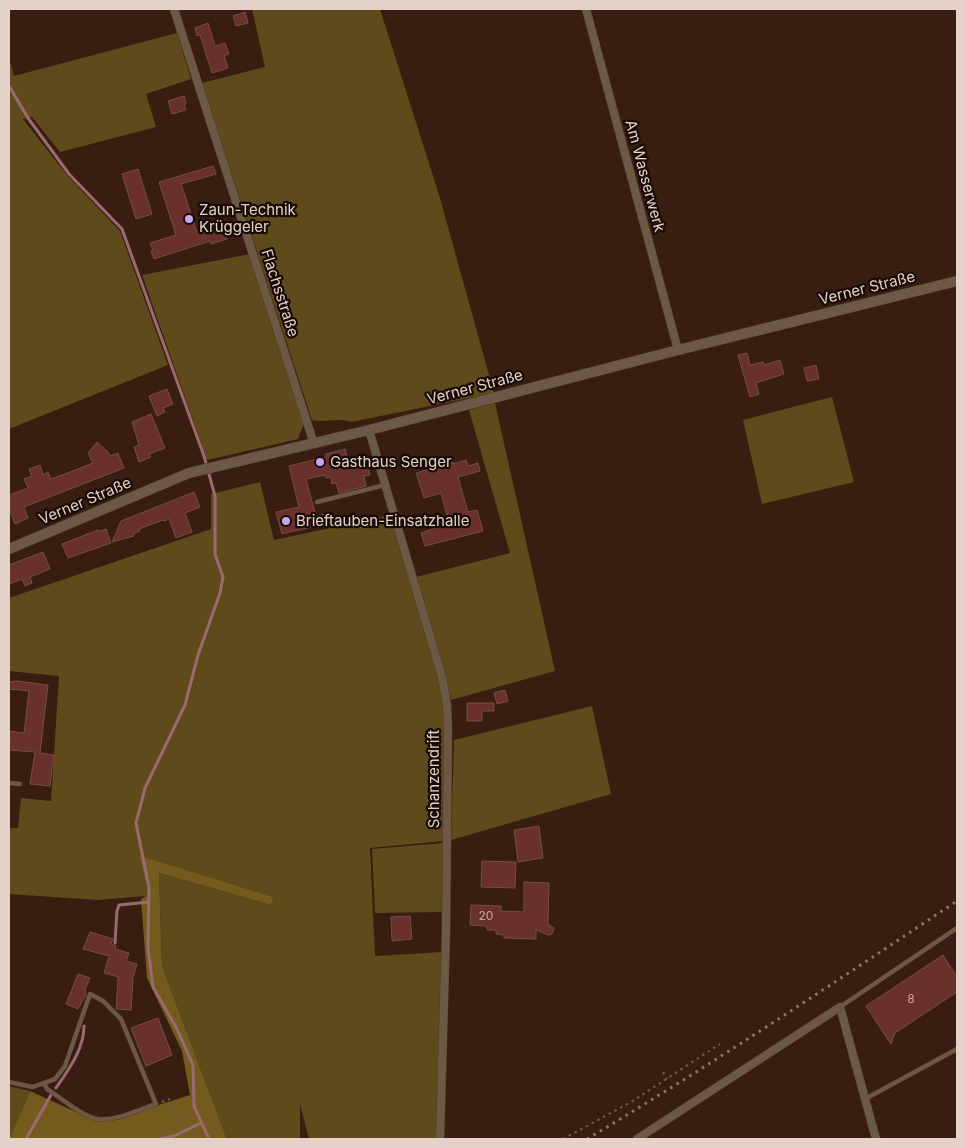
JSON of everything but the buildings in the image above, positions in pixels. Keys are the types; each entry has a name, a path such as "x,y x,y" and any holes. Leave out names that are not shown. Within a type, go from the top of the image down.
{"street":[{"name":"Flachsstraße","path":"174,9 314,444"},
{"name":"Am Wasserwerk","path":"586,9 678,350"},
{"name":"Verner Straße","path":"9,549 189,473 314,444 678,350 957,281"},
{"name":"Schanzendrift","path":"369,430 442,677 448,715 446,932 440,1139"},
{"path":"637,1139 840,1007 876,1139"}],"lane":[{"path":"317,502 386,485"},
{"path":"9,783 20,784"},
{"path":"840,1007 957,928"},
{"path":"9,1082 33,1087 44,1083 55,1079 65,1066 90,994 103,1001 121,1019 156,1104 116,1117 98,1119 88,1116 47,1089 44,1083"},
{"path":"865,1100 957,1048"}],"path":[{"path":"564,1139 631,1102 720,1044"},
{"path":"663,1072 667,1079"},
{"path":"156,1104 169,1099 184,1138"}],"shaded area":[{"path":"252,9 380,9 440,198 494,393 351,422 342,420 312,420 202,83 265,67"},
{"path":"177,33 191,79 146,94 156,127 60,152 32,117 23,119 67,175 120,231 168,365 9,429 9,58 14,76"},
{"path":"250,254 304,423 298,439 207,460 142,275"},
{"path":"832,397 854,482 762,504 743,420"},
{"path":"495,403 555,671 451,700 416,577 510,553 469,410"},
{"path":"260,482 274,540 391,515 439,677 445,707 444,841 370,848 375,956 442,952 438,1139 309,1139 300,1104 300,1139 227,1139 162,966 159,873 271,905 274,897 141,857 147,888 146,896 98,900 9,894 9,828 18,828 21,798 51,801 59,676 9,671 9,598 211,529 211,494"},
{"path":"592,706 611,794 451,840 454,740"},
{"path":"444,843 444,912 375,913 372,849"},
{"path":"140,856 274,897 271,905 159,873 162,966 227,1139 9,1139 30,1091 96,1121 111,1120 190,1095 182,1051 147,978 141,899 146,896 147,888"},
{"path":"9,1086 30,1091 9,1139"}],"waterway":[{"path":"9,86 28,118 69,174 122,229 204,456 215,496 215,554 223,577 220,593 198,655 185,705 145,788 136,823 149,888 148,948 153,987 177,1029 193,1065 194,1106 209,1139"},
{"path":"115,943 119,905 149,902"},
{"path":"56,1088 79,1051 84,1026"},
{"path":"26,1139 51,1095"},
{"path":"160,1139 174,1136 201,1123"}],"railway":[{"path":"587,1139 727,1052 957,901"}],"place":[{"name":"Zaun-Technik Krüggeler","path":"189,219"},
{"name":"Gasthaus Senger","path":"320,462"},
{"name":"Brieftauben-Einsatzhalle","path":"286,521"}]}
